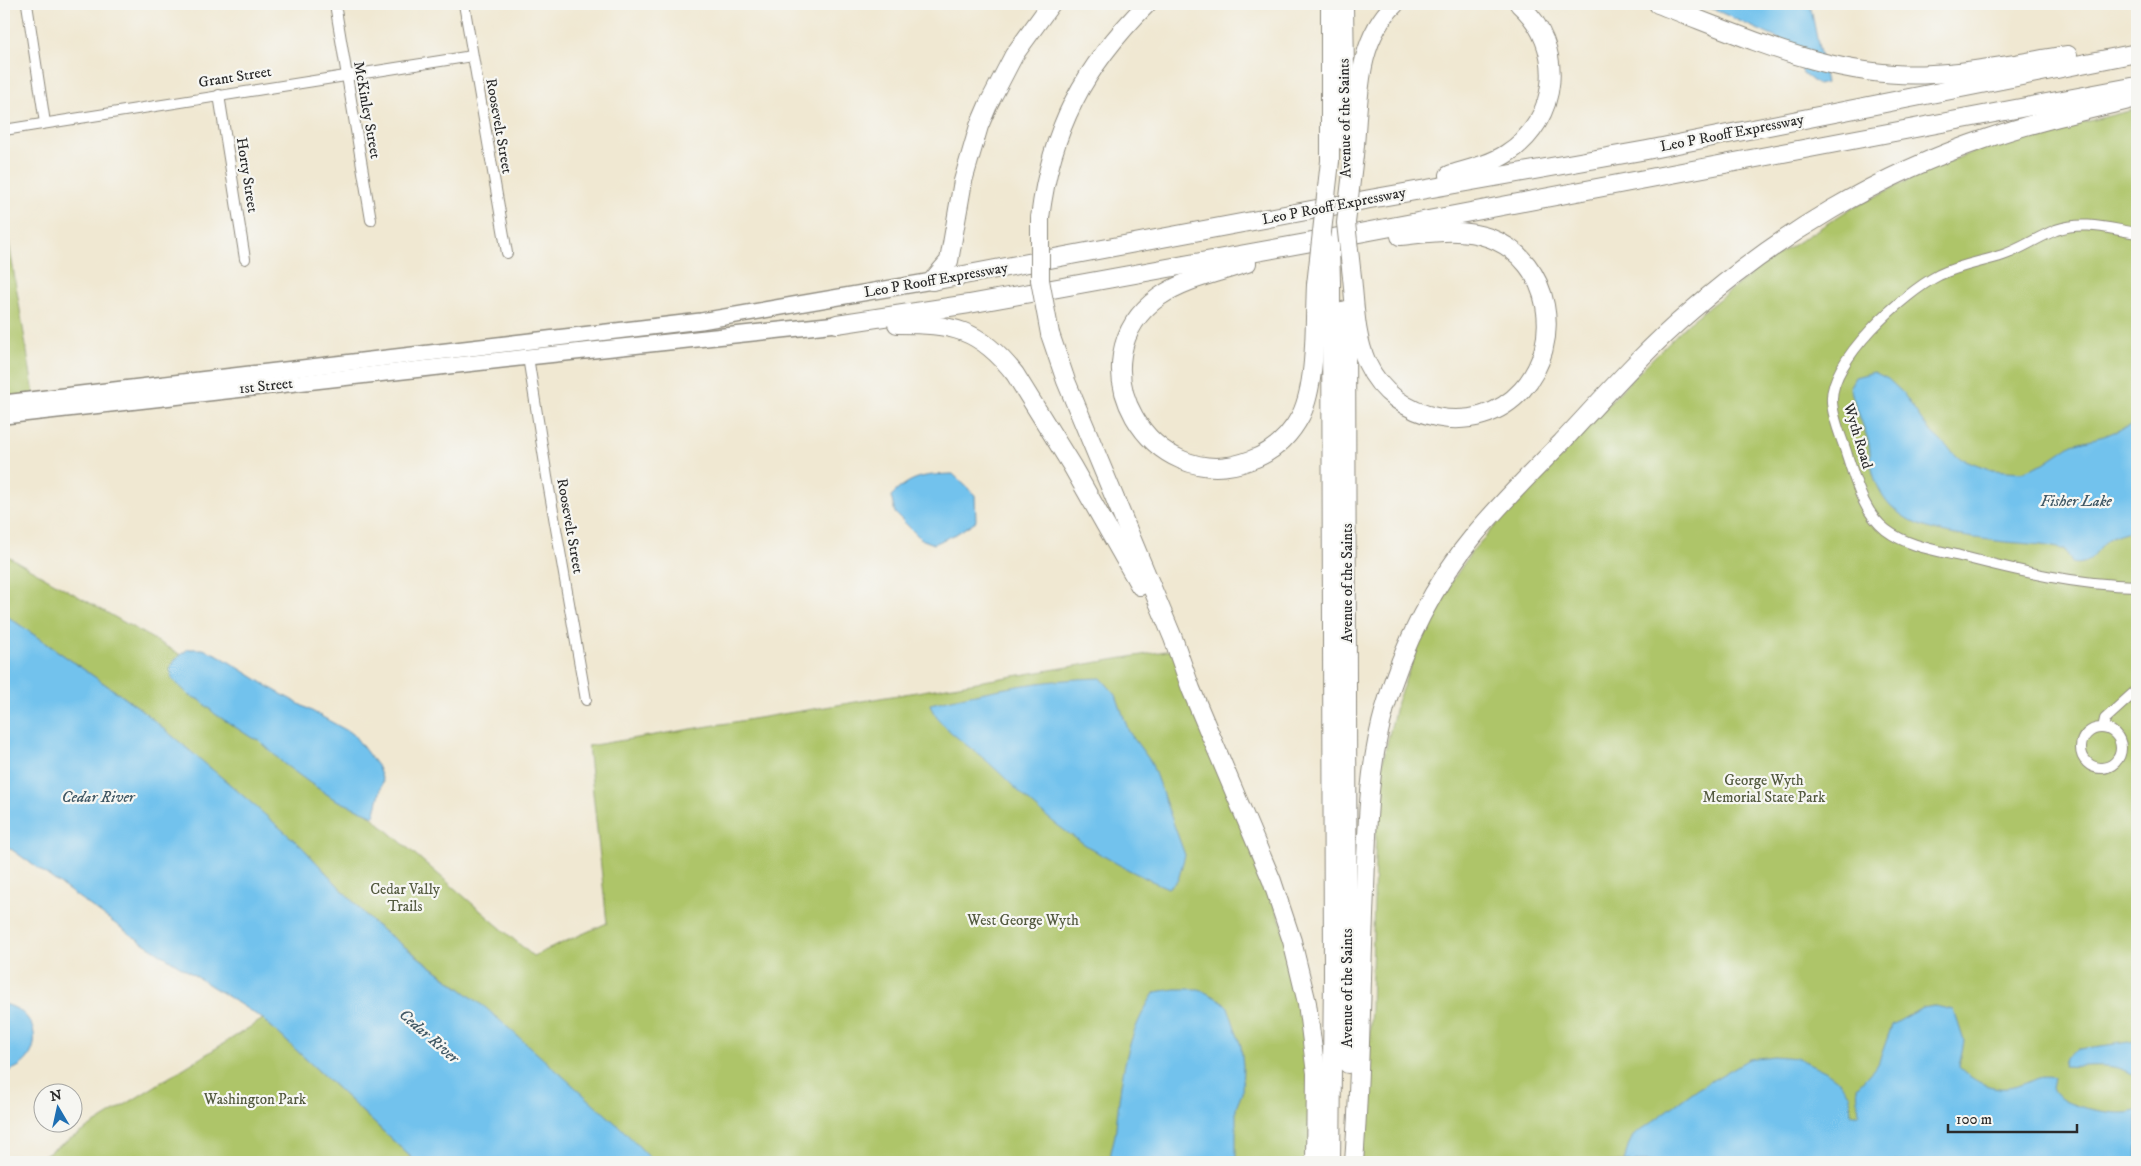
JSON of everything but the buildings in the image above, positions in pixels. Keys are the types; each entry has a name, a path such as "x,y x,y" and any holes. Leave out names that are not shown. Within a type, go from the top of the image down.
{"highway":[{"path":"932,281 949,261 963,181 979,126 988,105 1014,55 1051,4"},
{"path":"1147,4 1097,60 1059,133 1048,170 1040,218 1040,280 1050,334 1066,381 1172,638 1191,689 1272,881 1295,950 1307,1003 1316,1073 1315,1162"},
{"name":"Avenue of the Saints","path":"1330,4 1344,158 1336,281 1331,1162"},
{"name":"Avenue of the Saints","path":"1344,4 1346,223 1336,281 1348,538 1347,1162"},
{"path":"1344,158 1365,52 1375,28 1395,4"},
{"path":"1370,199 1493,161 1514,148 1532,131 1547,101 1551,67 1543,34 1532,17 1519,4"},
{"path":"1658,4 1790,53 1836,67 1859,71 1931,74 1966,71 2137,45"},
{"path":"1687,4 1790,53"},
{"name":"Leo P Rooff Expressway","path":"932,281 1370,199 1647,150 2137,53"},
{"name":"Leo P Rooff Expressway","path":"836,324 969,304 1317,241 2137,86"},
{"path":"1354,1162 1369,800 1374,753 1390,688 1420,620 1446,574 1474,536 1636,362 1673,327 1747,265 1808,224 1868,189 1983,140 2056,117 2137,98"},
{"path":"1443,232 1462,232 1492,239 1513,252 1523,262 1538,283 1546,308 1546,347 1521,392 1508,402 1479,416 1465,419 1441,419 1412,410 1389,394 1367,364 1336,281 1301,415 1280,444 1268,452 1240,464 1212,467 1188,463 1175,457 1164,451 1146,436 1126,401 1122,372 1125,344 1138,318 1148,307 1172,288 1317,241 1443,232"},
{"path":"836,324 942,325 975,336 1004,360 1041,416 1116,542 1191,689"}],"main road":[{"name":"Leo P Rooff Expressway","path":"528,350 932,281"},
{"name":"Leo P Rooff Expressway","path":"528,350 836,324"},
{"name":"1st Street","path":"4,403 528,350"},
{"name":"1st Street","path":"4,416 528,350"}],"street":[{"path":"27,4 45,123"},
{"name":"McKinley Street","path":"335,4 371,220"},
{"name":"Roosevelt Street","path":"464,4 507,253"},
{"name":"Grant Street","path":"4,130 472,56"},
{"name":"Horty Street","path":"219,95 245,259"},
{"name":"Wyth Road","path":"2137,233 2102,226 2070,226 2056,230 2005,254 1956,268 1938,276 1906,297 1852,350 1836,379 1832,402 1835,419 1862,499 1872,516 1886,530 1901,540 1924,548 2025,573 2114,585 2137,586"},
{"name":"Roosevelt Street","path":"528,350 546,477 586,700"},
{"path":"2103,728 2105,719 2137,690"}],"green space":[{"name":"George Wyth Memorial State Park","path":"2137,109 2137,1162 1361,1162 1371,1010 1376,824 1383,760 1397,702 1419,644 1444,593 1473,550 1627,384 1688,323 1767,262 1845,212 1928,170 1988,146"},
{"path":"4,213 35,400 4,403"},
{"name":"West George Wyth","path":"4,554 190,660 533,956 607,923 588,746 1172,650 1300,969 1314,1162 621,1162 460,988 373,923 302,847 138,707 4,614"},
{"name":"Washington Park","path":"263,1019 416,1162 33,1162 78,1134 82,1134 82,1132"}],"water":[{"path":"1702,4 1810,4 1826,83 1818,85 1803,73 1792,45"},
{"name":"Fisher Lake","path":"1874,372 1888,379 1903,393 1928,429 1959,458 1992,470 2022,472 2044,463 2072,444 2104,436 2137,423 2137,529 2114,536 2103,544 2090,559 2079,564 2072,563 2065,550 2040,545 1959,536 1940,532 1906,518 1892,507 1881,492 1873,473 1868,440 1850,386 1855,377"},
{"path":"953,474 975,495 976,521 956,534 934,544 921,539 895,513 891,496 912,480 927,476"},
{"name":"Cedar River","path":"4,614 138,707 233,787 302,847 373,923 486,1008 621,1128 654,1162 416,1162 263,1019 131,935 4,844"},
{"path":"188,649 203,649 218,655 274,690 353,734 378,767 383,781 374,816 334,799 284,764 259,740 252,738 215,714 200,700 190,696 172,679 170,668 175,660"},
{"path":"1101,678 1116,695 1129,732 1151,762 1185,855 1178,880 1168,888 1134,873 1102,855 1055,824 988,762 946,728 933,712 930,704 1036,683"},
{"path":"1175,989 1199,989 1222,1001 1228,1007 1241,1046 1243,1066 1242,1093 1236,1108 1236,1162 1110,1162 1126,1057 1137,1024 1155,992"},
{"path":"4,1004 17,1009 27,1017 32,1027 34,1038 33,1049 27,1059 17,1067 4,1072"},
{"path":"1935,1006 1954,1010 1964,1041 1959,1067 1979,1082 2003,1088 2020,1085 2039,1078 2054,1078 2052,1089 2065,1101 2113,1113 2137,1110 2137,1162 1624,1162 1633,1136 1694,1091 1749,1059 1774,1056 1798,1058 1825,1071 1839,1081 1850,1095 1851,1114 1859,1114 1857,1087 1878,1064 1892,1025 1922,1008"},
{"path":"2137,1041 2137,1096 2134,1076 2126,1071 2109,1066 2064,1066 2067,1057 2079,1049"}],"park label":[{"name":"Cedar Vally Trails","path":"405,898"}]}
